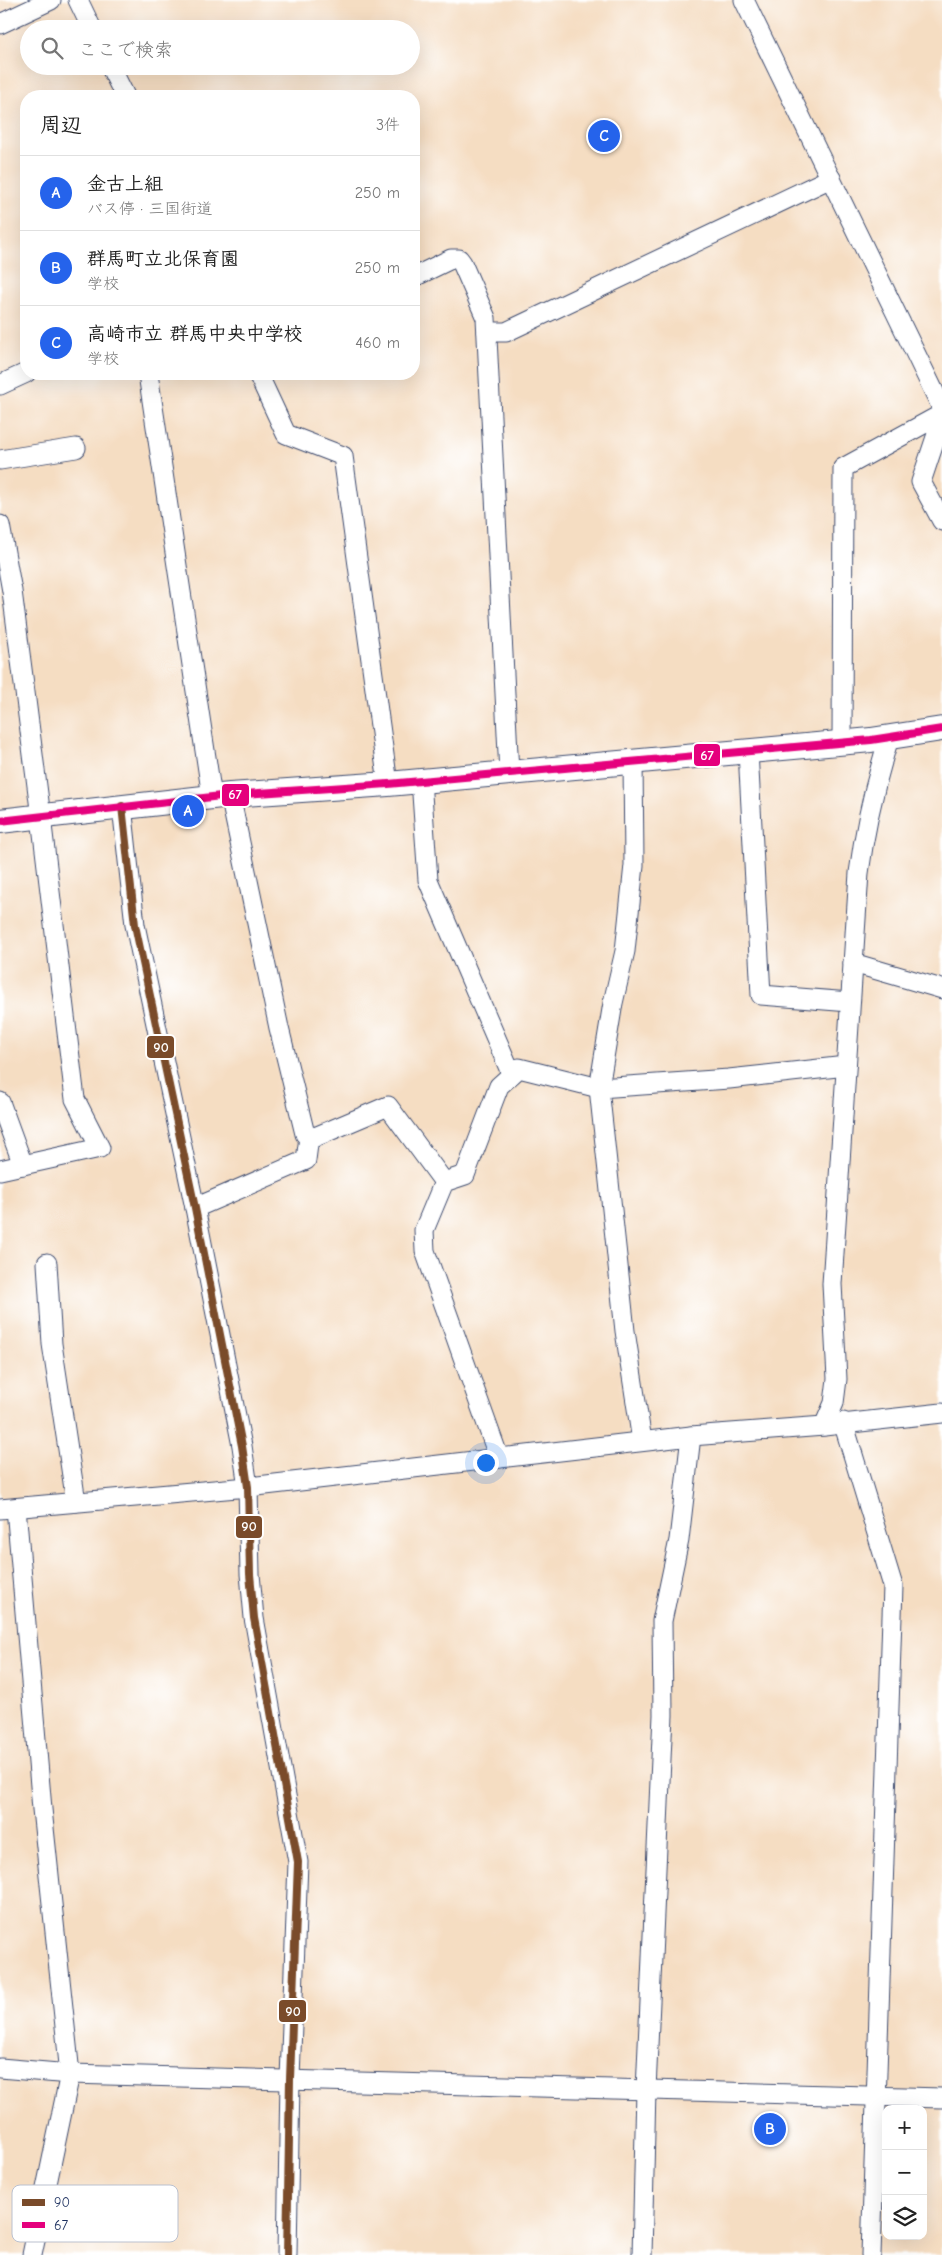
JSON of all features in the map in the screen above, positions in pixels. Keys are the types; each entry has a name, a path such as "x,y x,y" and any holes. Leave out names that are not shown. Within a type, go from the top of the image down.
{"main road":[{"path":"0,821 221,796 388,784 889,738 942,729"}],"street":[{"path":"0,24 52,0"},
{"path":"78,0 88,20"},
{"path":"744,0 942,408"},
{"path":"114,75 121,90"},
{"path":"487,332 506,332 831,178"},
{"path":"420,274 451,259 458,259 484,311 487,332 509,773"},
{"path":"0,385 20,376"},
{"path":"149,380 221,796 305,1134 309,1137"},
{"path":"261,380 286,434 343,456 388,784"},
{"path":"842,742 843,468 942,414"},
{"path":"942,419 921,482 942,522"},
{"path":"0,460 76,448"},
{"path":"0,525 12,591 75,1099 100,1148 0,1170"},
{"path":"824,1426 834,1403 837,1380 832,1284 850,1002 864,831 873,789 889,738"},
{"path":"748,751 761,995 850,1002"},
{"path":"633,760 634,865 625,951 613,1003 599,1088 625,1331 642,1441"},
{"path":"421,780 428,880 511,1074"},
{"path":"122,806 134,924 229,1374 248,1488 250,1574 254,1618 298,1862 290,2080 287,2255"},
{"path":"853,963 942,988"},
{"path":"498,1458 425,1251 424,1230 444,1182 465,1175 499,1086 519,1068 599,1088 728,1079 846,1066"},
{"path":"0,1102 23,1165"},
{"path":"309,1137 388,1106 444,1182"},
{"path":"195,1208 306,1160 309,1137"},
{"path":"47,1263 52,1344 76,1502"},
{"path":"47,2185 70,2074 8,1509 248,1488 642,1441 824,1426 843,1422 942,1413"},
{"path":"843,1422 893,1586 871,2255"},
{"path":"642,2255 646,2090 663,1715 662,1621 679,1540 691,1436"},
{"path":"0,2068 70,2074 942,2098"},
{"path":"32,2255 35,2242"}],"transit line":[{"name":"67","path":"0,821 230,795 388,784 871,740 942,729"},
{"name":"90","path":"122,806 135,925 195,1208 242,1446 248,1487 250,1574 254,1618 298,1862 290,2079 287,2255"}],"place":[{"name":"高崎市立 群馬中央中学校","path":"604,136"},
{"name":"金古上組","path":"188,811"},
{"name":"群馬町立北保育園","path":"770,2129"}]}
